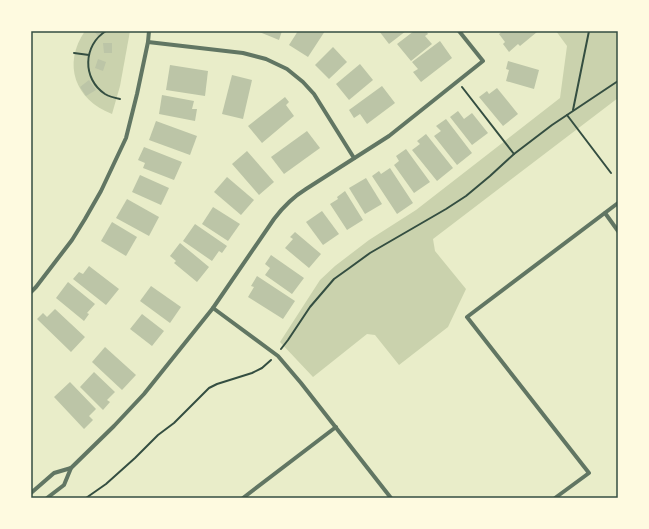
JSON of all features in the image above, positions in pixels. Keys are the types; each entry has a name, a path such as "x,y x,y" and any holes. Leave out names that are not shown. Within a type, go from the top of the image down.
{"street":[{"path":"31,292 72,240 101,191 126,138 137,94 149,31"},
{"path":"47,498 64,485 71,468 109,432 144,394 213,308 283,207 300,192 389,136 483,61 459,31"},
{"path":"148,42 243,53 266,60 287,69 303,82 314,94 354,158"},
{"path":"556,498 590,473 468,317 618,203"},
{"path":"605,213 618,231"},
{"path":"213,308 276,355 301,383 390,498"},
{"path":"243,498 336,428"},
{"path":"31,493 54,473 71,468"}],"path":[{"path":"106,31 94,42 89,55 89,71 95,84 112,98 120,100"},
{"path":"573,111 589,31"},
{"path":"74,53 89,55"},
{"path":"86,498 106,484 129,464 158,435 174,423 209,388 262,368 276,355 288,340 310,307 334,280 348,269 370,253 466,196 514,154 567,115 618,81"},
{"path":"457,82 514,154"},
{"path":"567,115 611,173"}],"green space":[{"path":"85,31 130,31 120,86 112,114 99,108 89,100 81,90 76,80 74,56 78,43"},
{"path":"556,31 618,31 618,98 433,239 435,251 466,289 448,327 399,365 375,335 367,334 313,377 280,342 320,280 335,266 369,240 416,210 560,98 567,46"}],"building":[{"path":"94,31 105,31 98,36"},
{"path":"257,31 282,31 279,40"},
{"path":"298,31 325,31 308,57 289,45"},
{"path":"379,31 406,31 389,44"},
{"path":"414,31 426,31 428,34 425,36 432,44 411,61 397,44"},
{"path":"503,31 537,32 520,46 518,44 509,52 503,44 505,42 499,34"},
{"path":"440,41 452,58 421,82 413,72 418,69 412,62"},
{"path":"103,43 112,43 112,53 104,53"},
{"path":"333,47 347,62 329,79 315,65"},
{"path":"98,59 106,62 103,71 95,68"},
{"path":"508,61 539,70 534,89 506,81 509,70 506,69"},
{"path":"360,64 373,80 349,100 336,84"},
{"path":"170,65 208,71 205,96 166,90"},
{"path":"232,75 252,80 243,119 222,114"},
{"path":"89,80 96,90 86,96 80,87"},
{"path":"382,86 395,103 367,124 360,114 354,118 349,110"},
{"path":"497,88 518,114 503,126 479,97 487,91 489,94"},
{"path":"162,95 194,101 192,109 197,109 195,121 159,114"},
{"path":"285,97 289,102 286,105 294,116 262,143 248,126"},
{"path":"458,111 464,119 472,113 488,133 472,145 450,117"},
{"path":"446,119 472,153 457,165 434,136 441,131 436,126"},
{"path":"156,121 197,136 190,155 149,140"},
{"path":"307,131 320,148 284,174 271,157"},
{"path":"426,134 453,168 437,181 412,150 420,144 417,141"},
{"path":"144,147 182,162 174,180 143,168 145,163 138,160"},
{"path":"406,149 430,182 414,193 394,165 399,161 396,156"},
{"path":"247,151 274,182 259,195 232,164"},
{"path":"390,168 413,203 397,214 372,176 379,171 381,174"},
{"path":"140,175 169,188 161,205 132,192"},
{"path":"227,177 254,200 241,215 214,192"},
{"path":"366,178 382,204 365,214 349,188"},
{"path":"345,191 363,220 347,230 330,204 338,199 337,197"},
{"path":"127,199 159,217 149,236 116,218"},
{"path":"213,207 240,224 228,241 202,224"},
{"path":"322,211 339,234 323,245 306,222"},
{"path":"112,222 137,237 126,256 101,241"},
{"path":"195,224 227,246 222,253 219,251 212,261 183,241"},
{"path":"295,232 321,254 309,268 285,248 293,239 290,237"},
{"path":"180,243 209,267 197,282 174,263 176,261 170,256"},
{"path":"271,255 304,278 292,294 265,275 270,268 265,264"},
{"path":"89,266 119,289 106,305 73,279 79,272 83,274"},
{"path":"257,276 295,301 283,319 248,297 254,287 251,286"},
{"path":"68,282 95,304 87,313 89,314 84,321 56,298"},
{"path":"151,286 181,307 170,323 140,301"},
{"path":"55,309 85,337 71,352 37,319 43,313 47,317"},
{"path":"142,314 164,331 152,346 130,329"},
{"path":"105,347 136,375 122,390 92,362"},
{"path":"94,372 115,392 107,400 110,402 103,410 80,387"},
{"path":"70,382 96,409 89,416 93,420 84,429 54,397"}]}
